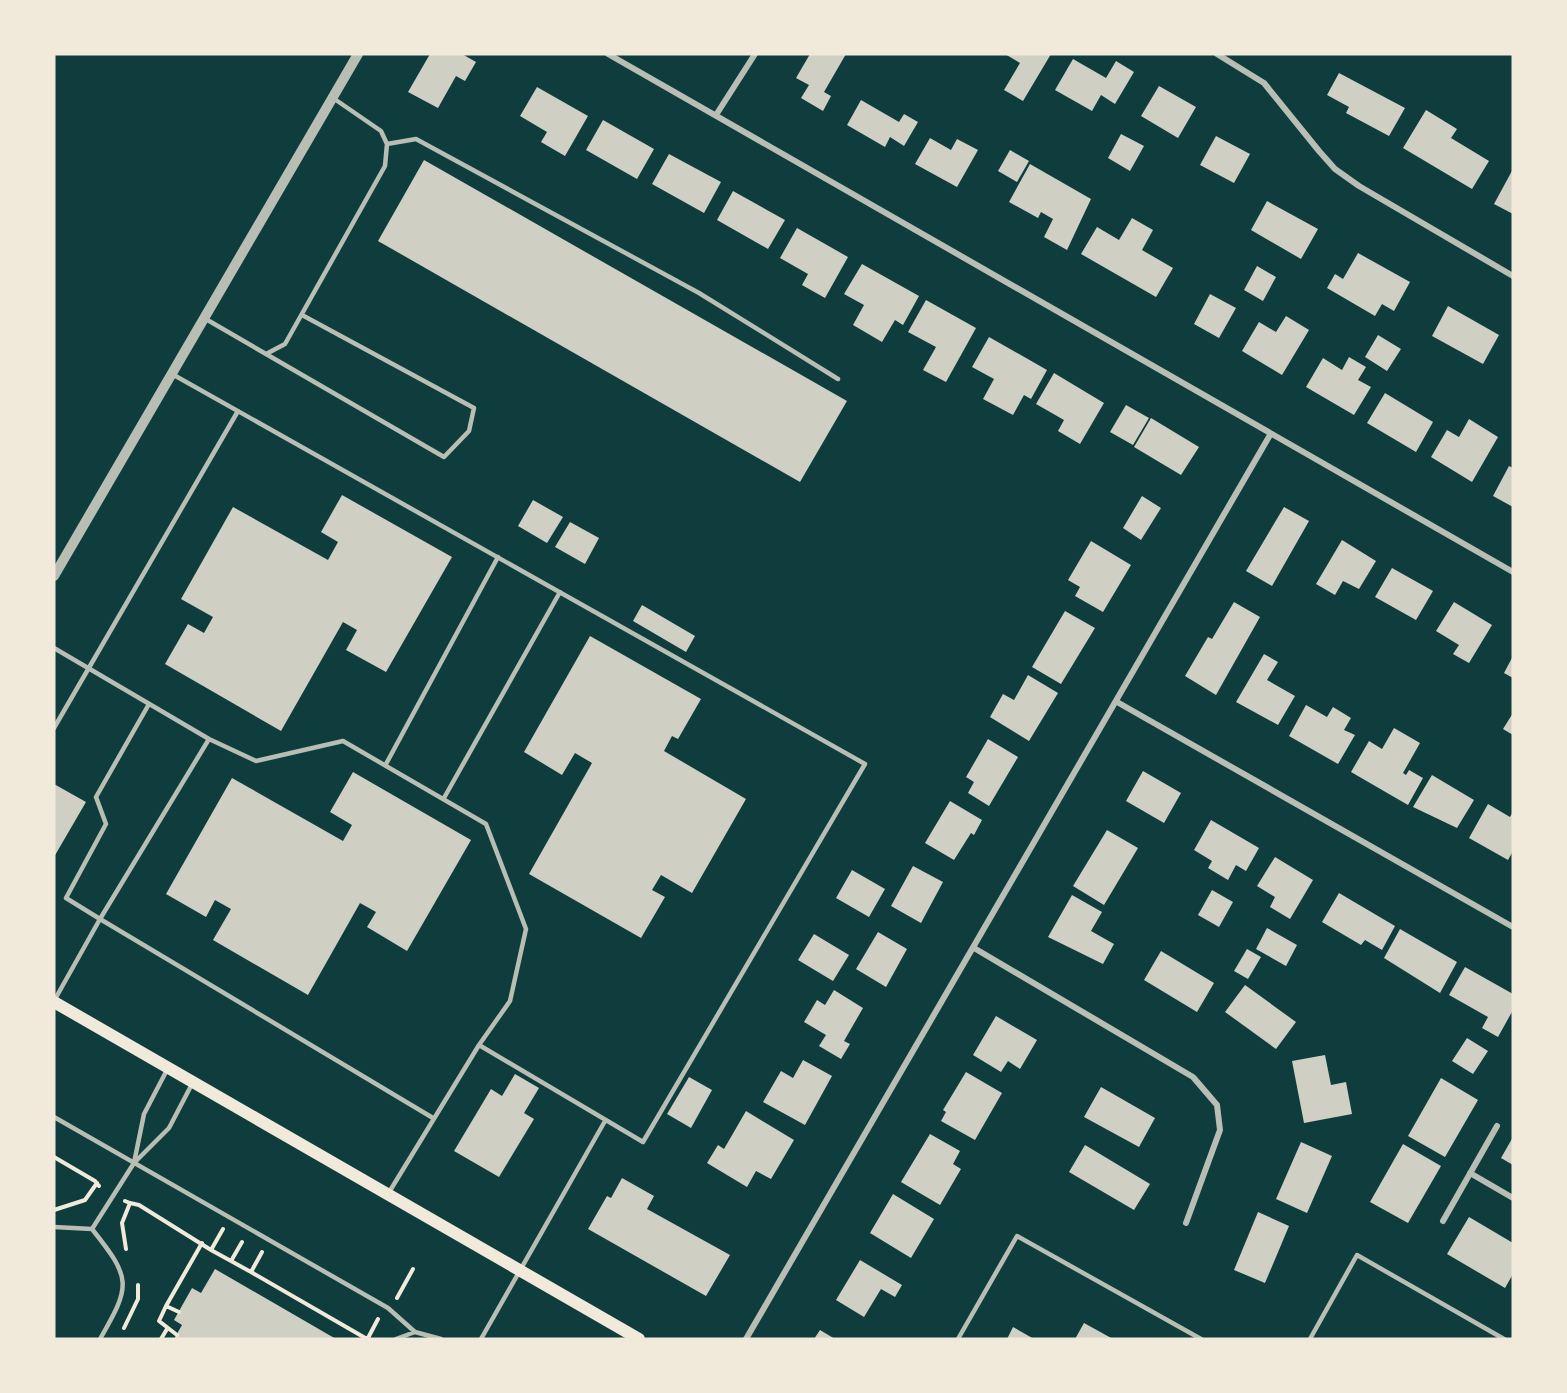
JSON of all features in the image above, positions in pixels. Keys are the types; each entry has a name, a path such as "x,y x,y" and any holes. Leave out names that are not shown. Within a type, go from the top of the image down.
{"main road":[{"path":"54,1002 639,1339"}],"street":[{"path":"54,576 358,54"},
{"path":"608,54 1270,435 1513,572"},
{"path":"716,115 754,54"},
{"path":"1217,54 1264,83 1335,169 1359,186 1513,276"},
{"path":"746,1339 1270,435"},
{"path":"1117,702 1513,927"},
{"path":"974,948 1193,1077 1216,1106 1220,1130 1186,1223"},
{"path":"1443,1221 1497,1126"},
{"path":"1470,1173 1513,1198"}],"lane":[{"path":"266,354 285,344 385,166 387,144 381,131 333,98"},
{"path":"387,144 416,139 699,293 838,379"},
{"path":"204,318 444,457 469,431 474,408 302,315"},
{"path":"172,374 865,764 643,1142 605,1121 564,1093 479,1045"},
{"path":"54,728 238,411"},
{"path":"386,764 498,557"},
{"path":"444,798 560,592"},
{"path":"54,648 209,739 256,761 343,741 486,824 526,928 510,1001 479,1045 388,1194"},
{"path":"149,704 96,797 105,824 66,898 433,1118"},
{"path":"54,1002 99,919 209,739"},
{"path":"134,1163 144,1114 169,1068"},
{"path":"92,1229 134,1163 169,1128 194,1082"},
{"path":"54,1117 388,1308 415,1332 441,1339"},
{"path":"481,1339 522,1271 605,1121"},
{"path":"54,1227 92,1229 110,1252 123,1283 122,1298 100,1339"},
{"path":"958,1339 1017,1236 1201,1339"},
{"path":"1310,1339 1357,1256 1504,1339"},
{"path":"396,1339 415,1332"}],"path":[{"path":"54,1157 98,1184 85,1200 54,1210"},
{"path":"130,1203 139,1205 211,1250 367,1339 378,1319"},
{"path":"211,1250 223,1229"},
{"path":"231,1261 243,1242"},
{"path":"177,1335 159,1321 202,1243"},
{"path":"251,1272 262,1252"},
{"path":"396,1298 413,1269"},
{"path":"166,1306 179,1312"},
{"path":"161,1339 167,1329"}],"building":[{"path":"430,54 462,54 476,62 465,81 456,76 438,108 408,92"},
{"path":"810,54 846,54 824,92 831,96 823,111 801,98 809,85 796,78"},
{"path":"1005,54 1051,54 1023,101 1004,90 1020,63"},
{"path":"1073,59 1106,78 1116,61 1134,72 1115,104 1101,95 1092,111 1055,90"},
{"path":"1339,73 1405,108 1389,136 1346,113 1349,107 1327,95"},
{"path":"1159,86 1196,107 1178,138 1141,116"},
{"path":"537,87 588,116 565,156 541,142 547,132 520,116"},
{"path":"861,100 899,122 904,114 918,122 904,146 890,137 885,147 847,125"},
{"path":"1426,110 1457,129 1451,138 1489,161 1472,189 1403,148"},
{"path":"603,120 654,149 637,179 586,150"},
{"path":"1121,134 1144,146 1130,171 1108,158"},
{"path":"1216,136 1250,154 1234,183 1200,165"},
{"path":"930,138 951,150 957,139 978,150 957,187 915,164"},
{"path":"1010,150 1029,161 1017,182 998,171"},
{"path":"669,154 721,182 704,213 652,184"},
{"path":"424,160 847,401 800,482 378,241"},
{"path":"1030,164 1091,199 1067,250 1044,237 1053,219 1041,212 1038,218 1009,202"},
{"path":"1513,169 1513,214 1494,204"},
{"path":"733,191 785,220 768,249 717,220"},
{"path":"1267,201 1318,229 1301,259 1251,230"},
{"path":"1132,218 1153,230 1142,250 1173,268 1156,297 1081,254 1097,227 1119,240"},
{"path":"797,228 848,257 825,298 802,285 808,274 780,258"},
{"path":"1358,253 1410,282 1394,311 1382,304 1375,316 1327,288 1335,274 1343,279"},
{"path":"862,264 919,296 903,325 895,320 882,342 853,325 864,305 844,294"},
{"path":"1257,266 1276,277 1263,301 1244,290"},
{"path":"1210,294 1236,308 1219,338 1194,324"},
{"path":"926,300 976,328 946,382 923,370 936,347 908,332"},
{"path":"1448,306 1499,335 1483,364 1432,336"},
{"path":"1286,316 1309,330 1282,375 1242,351 1259,322 1276,332"},
{"path":"1378,335 1401,349 1387,371 1365,357"},
{"path":"989,337 1047,370 1031,399 1024,395 1013,415 983,399 994,379 972,367"},
{"path":"1349,357 1366,367 1358,380 1371,387 1354,415 1306,387 1323,358 1342,370"},
{"path":"1054,373 1104,403 1080,444 1058,431 1064,420 1036,404"},
{"path":"1385,393 1433,422 1416,452 1367,423"},
{"path":"1126,405 1149,418 1133,445 1110,432"},
{"path":"1151,418 1199,447 1181,475 1134,447"},
{"path":"1469,419 1498,437 1472,482 1431,457 1447,430 1459,437"},
{"path":"1509,466 1513,468 1513,507 1493,496"},
{"path":"342,495 452,557 386,672 346,650 357,630 343,622 281,731 165,664 188,624 204,633 213,617 181,599 233,507 328,560 338,542 321,532"},
{"path":"1142,496 1161,508 1141,540 1123,528"},
{"path":"533,500 563,517 547,543 518,526"},
{"path":"1284,507 1309,521 1272,586 1246,571"},
{"path":"570,522 599,538 585,564 555,547"},
{"path":"1342,540 1376,561 1359,589 1343,581 1335,595 1316,584"},
{"path":"1091,541 1131,565 1103,612 1075,596 1080,587 1068,580"},
{"path":"1392,568 1433,591 1416,620 1375,597"},
{"path":"1234,602 1260,617 1216,695 1185,676 1208,637 1212,639"},
{"path":"1454,602 1492,625 1469,663 1453,654 1459,645 1436,631"},
{"path":"642,605 695,636 686,652 633,621"},
{"path":"1065,611 1095,628 1061,684 1032,667"},
{"path":"590,636 701,699 678,739 672,736 664,751 746,799 692,893 661,875 652,890 665,897 641,938 529,874 592,763 575,753 562,775 524,752"},
{"path":"1264,654 1278,662 1267,680 1295,696 1278,725 1236,702"},
{"path":"1513,656 1513,678 1504,673"},
{"path":"1028,675 1058,693 1029,741 990,717 1003,694 1014,700"},
{"path":"1306,705 1327,717 1333,707 1351,718 1344,730 1355,735 1338,764 1289,736"},
{"path":"1513,713 1513,735 1503,729"},
{"path":"1394,728 1420,743 1403,773 1406,775 1409,770 1423,778 1408,805 1351,772 1369,741 1382,749"},
{"path":"988,739 1018,757 989,806 968,793 974,782 966,777"},
{"path":"1143,771 1181,793 1164,823 1126,801"},
{"path":"353,772 471,840 407,951 367,927 376,912 360,903 308,995 213,940 231,909 215,900 206,917 166,894 232,778 343,841 352,825 330,812"},
{"path":"1432,775 1474,800 1457,828 1413,807"},
{"path":"54,784 86,802 54,857"},
{"path":"950,801 982,820 974,835 971,833 954,860 925,843"},
{"path":"1488,804 1510,817 1513,812 1513,851 1508,860 1469,838"},
{"path":"1211,820 1259,848 1246,871 1236,865 1228,880 1208,868 1212,861 1194,850"},
{"path":"1107,830 1138,848 1104,905 1073,886"},
{"path":"1275,857 1313,880 1290,919 1270,907 1275,897 1257,886"},
{"path":"913,866 943,882 921,923 891,906"},
{"path":"852,870 885,889 869,917 836,898"},
{"path":"1212,890 1233,902 1219,927 1198,915"},
{"path":"1339,893 1395,926 1382,950 1365,940 1361,945 1322,922"},
{"path":"1072,895 1102,912 1091,931 1114,944 1103,964 1048,937"},
{"path":"1267,928 1297,945 1286,966 1256,949"},
{"path":"1400,929 1457,962 1440,993 1384,958"},
{"path":"878,932 907,949 886,987 856,969"},
{"path":"814,934 849,955 833,981 798,960"},
{"path":"1247,949 1261,957 1248,979 1234,971"},
{"path":"1161,951 1214,983 1197,1012 1144,980"},
{"path":"1465,967 1513,994 1513,1010 1498,1037 1482,1028 1488,1017 1449,995"},
{"path":"1245,985 1296,1022 1276,1049 1225,1012"},
{"path":"834,990 863,1008 844,1041 850,1044 841,1059 819,1046 826,1035 804,1022 817,1000 825,1005"},
{"path":"996,1016 1037,1040 1020,1069 1008,1061 1001,1072 973,1055"},
{"path":"1467,1038 1488,1051 1473,1074 1452,1061"},
{"path":"1325,1055 1331,1085 1346,1082 1352,1114 1304,1123 1292,1061"},
{"path":"803,1060 832,1076 805,1125 763,1102 781,1071 793,1078"},
{"path":"966,1072 1002,1093 975,1140 941,1121 946,1112 943,1110"},
{"path":"515,1074 539,1088 524,1113 534,1119 499,1177 454,1151 491,1089 502,1096"},
{"path":"689,1077 712,1090 691,1128 667,1114"},
{"path":"1441,1078 1478,1100 1445,1157 1408,1136"},
{"path":"1101,1087 1155,1118 1139,1147 1084,1117"},
{"path":"746,1111 794,1140 771,1179 756,1171 747,1187 707,1163 718,1145 724,1149"},
{"path":"930,1134 960,1151 953,1164 961,1169 940,1205 901,1182"},
{"path":"1513,1137 1513,1165 1501,1158"},
{"path":"1301,1142 1332,1156 1307,1213 1276,1199"},
{"path":"1403,1144 1441,1166 1408,1223 1370,1202"},
{"path":"1085,1145 1150,1184 1134,1210 1069,1172"},
{"path":"622,1178 654,1196 647,1209 730,1255 706,1296 588,1229 607,1196 611,1198"},
{"path":"893,1194 934,1219 911,1258 870,1233"},
{"path":"1258,1212 1289,1226 1265,1283 1234,1270"},
{"path":"1469,1217 1513,1243 1513,1274 1505,1288 1447,1254"},
{"path":"860,1260 902,1285 895,1297 881,1289 864,1317 836,1300"},
{"path":"215,1269 336,1339 174,1339 182,1325 174,1320 192,1288 201,1293"},
{"path":"1084,1323 1113,1339 1075,1339"},
{"path":"1013,1327 1034,1339 1007,1339"},
{"path":"820,1330 835,1339 814,1339"}]}
